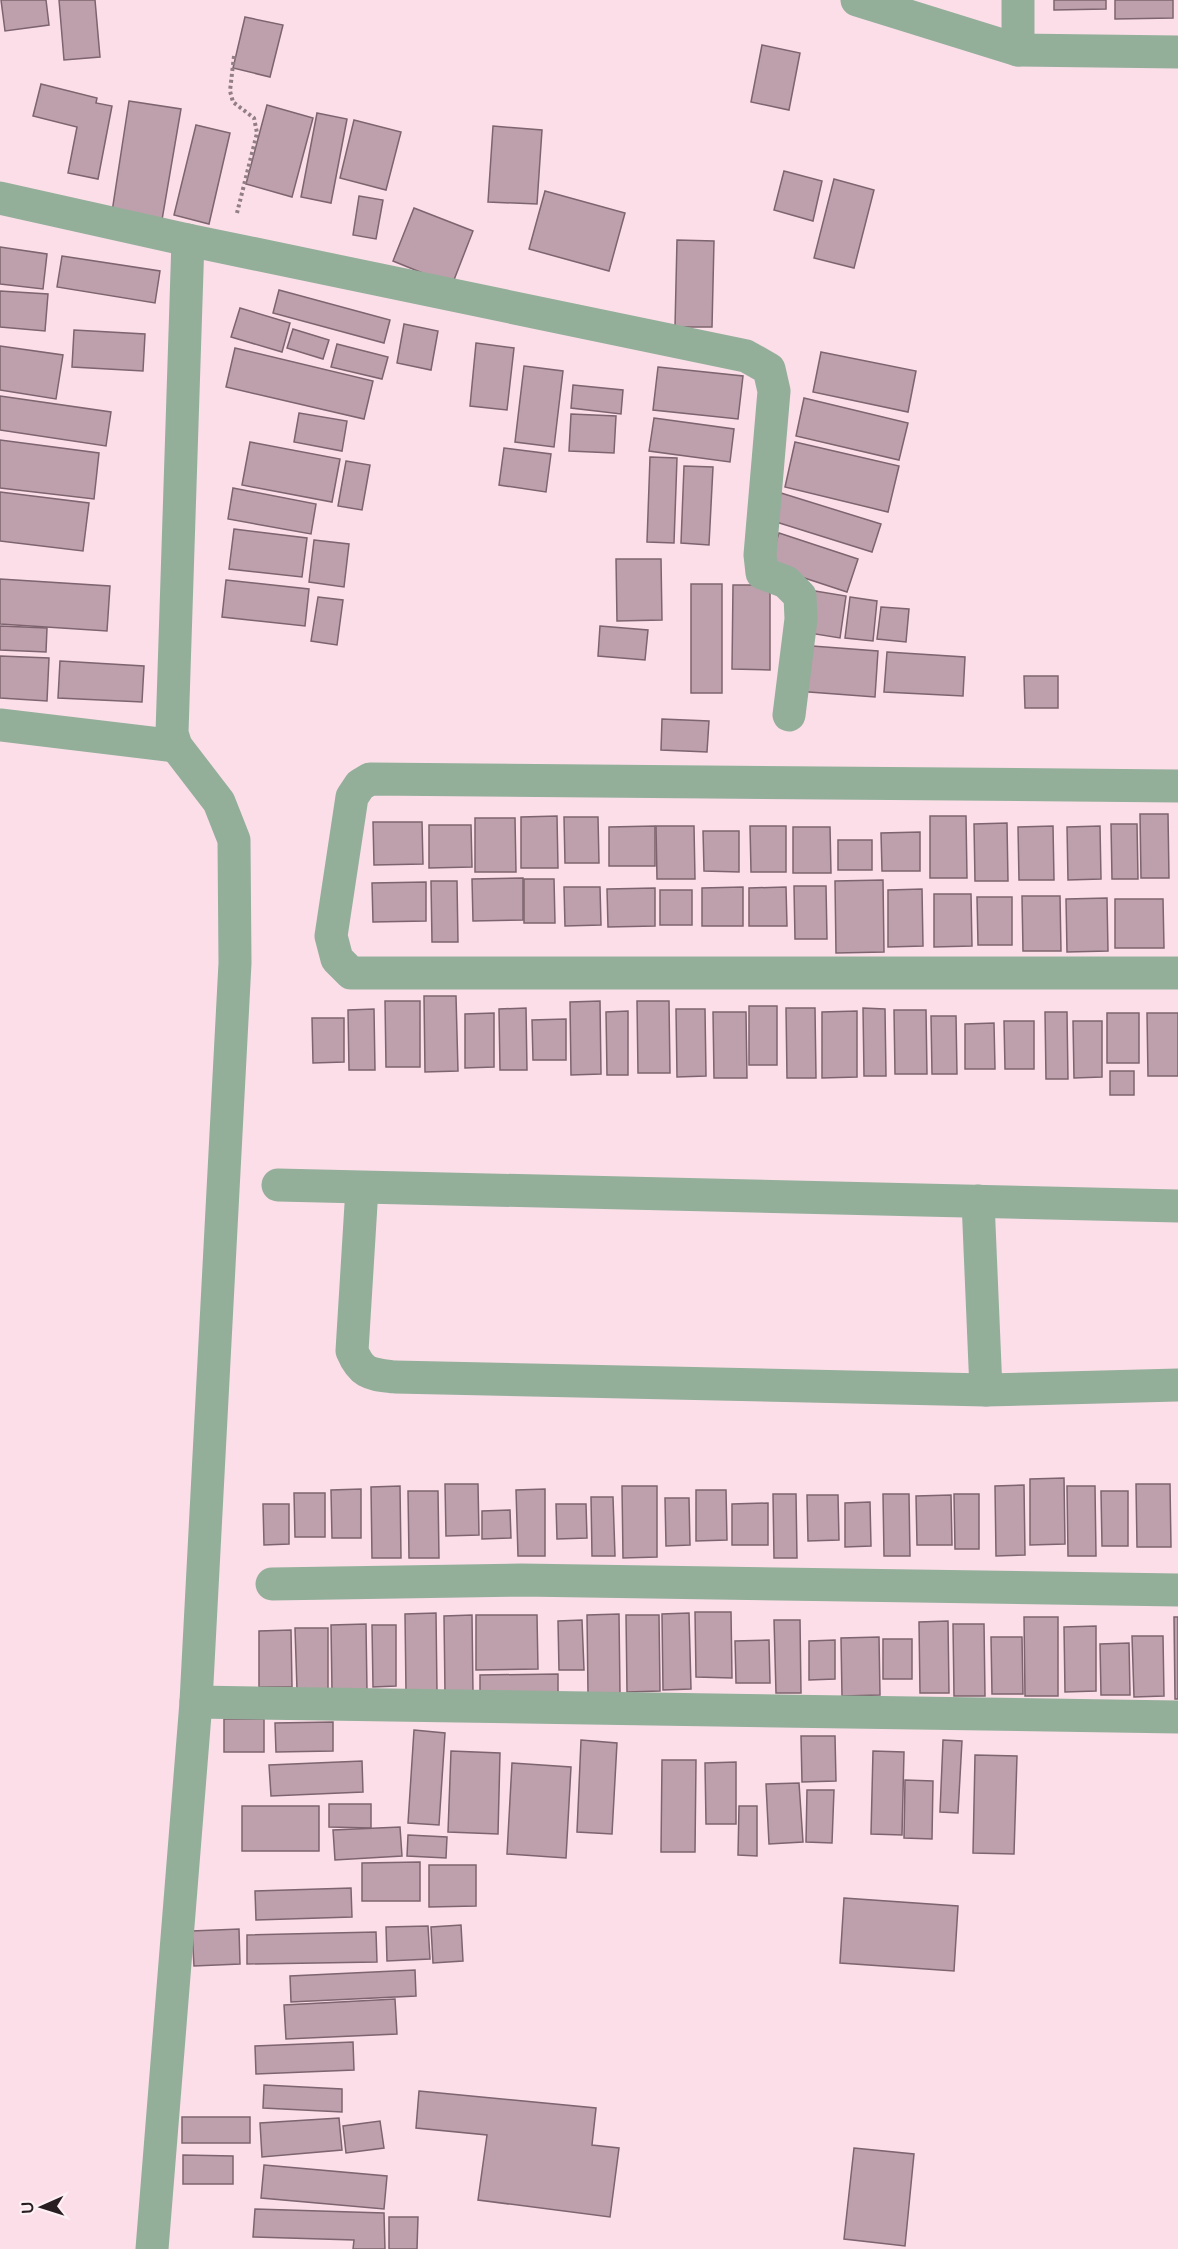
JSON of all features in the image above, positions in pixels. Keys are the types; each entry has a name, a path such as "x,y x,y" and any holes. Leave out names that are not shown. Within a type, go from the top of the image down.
{"street":[{"path":"857,0 1018,50 1178,52"},
{"path":"1018,0 1018,50"},
{"path":"0,198 188,240 746,356 769,369 774,391 760,555 762,573 786,582 800,596 801,619 789,715"},
{"path":"152,2249 196,1702 235,963 234,840 219,802 176,746 171,719 188,240"},
{"path":"0,725 176,746"},
{"path":"1178,786 370,779 360,786 352,797 331,936 337,959 351,973 1178,973"},
{"path":"278,1185 1178,1206"},
{"path":"362,1188 352,1351 358,1365 373,1375 986,1390 1178,1385"},
{"path":"978,1201 986,1390"},
{"path":"272,1584 521,1580 1178,1590"},
{"path":"196,1702 1178,1717"}],"path":[{"path":"228,248 257,133 255,118 233,102 230,91 234,56"}],"building":[{"path":"1,0 46,0 49,25 5,31"},
{"path":"59,0 95,0 100,57 64,60"},
{"path":"1054,0 1106,0 1106,9 1054,10"},
{"path":"1115,0 1173,0 1173,18 1115,19"},
{"path":"245,17 283,25 270,77 233,68"},
{"path":"762,45 800,53 789,110 751,102"},
{"path":"41,84 97,98 96,103 112,106 98,179 68,173 77,127 33,116"},
{"path":"129,101 181,109 162,220 112,212"},
{"path":"267,105 313,118 292,197 246,184"},
{"path":"317,113 347,119 331,203 301,197"},
{"path":"354,120 401,132 386,190 340,178"},
{"path":"196,125 230,133 209,224 174,215"},
{"path":"493,126 542,130 537,204 488,202"},
{"path":"784,171 822,181 813,221 774,210"},
{"path":"834,179 874,190 854,268 814,258"},
{"path":"545,191 625,213 609,271 529,249"},
{"path":"359,196 383,200 376,239 353,235"},
{"path":"414,208 473,231 452,285 393,261"},
{"path":"677,240 714,241 712,327 675,327"},
{"path":"0,247 47,254 43,289 0,284"},
{"path":"62,256 160,271 155,303 57,287"},
{"path":"279,290 390,320 384,343 273,313"},
{"path":"0,291 48,294 45,331 0,327"},
{"path":"240,308 290,323 282,352 231,337"},
{"path":"404,324 438,331 431,370 397,363"},
{"path":"293,329 329,340 323,359 287,348"},
{"path":"74,330 145,334 143,371 72,367"},
{"path":"476,343 514,348 507,410 470,406"},
{"path":"337,344 388,357 382,379 331,367"},
{"path":"0,346 63,355 56,399 0,390"},
{"path":"235,348 373,381 364,419 226,387"},
{"path":"821,352 916,371 908,412 813,392"},
{"path":"524,366 563,371 554,447 515,442"},
{"path":"658,367 743,376 738,419 653,410"},
{"path":"573,385 623,390 621,414 571,408"},
{"path":"0,396 111,412 106,446 0,430"},
{"path":"804,398 908,423 899,460 796,436"},
{"path":"299,413 347,421 342,451 294,442"},
{"path":"571,414 616,416 614,453 569,451"},
{"path":"654,418 734,429 730,462 649,451"},
{"path":"0,440 99,453 94,499 0,488"},
{"path":"250,442 340,459 332,502 242,485"},
{"path":"795,442 899,466 888,512 785,487"},
{"path":"504,448 551,454 546,492 499,485"},
{"path":"650,457 677,458 674,543 647,542"},
{"path":"346,461 370,465 362,510 338,506"},
{"path":"684,466 713,467 709,545 681,543"},
{"path":"233,488 316,504 311,534 228,519"},
{"path":"0,492 89,503 83,551 0,541"},
{"path":"781,493 881,524 872,552 773,521"},
{"path":"234,529 307,538 302,577 229,569"},
{"path":"779,533 858,559 847,592 768,566"},
{"path":"314,540 349,544 344,587 309,582"},
{"path":"616,559 661,559 662,620 617,621"},
{"path":"0,579 110,586 107,631 0,624"},
{"path":"226,580 309,589 305,626 222,617"},
{"path":"691,584 722,584 722,693 691,693"},
{"path":"733,585 770,585 770,670 732,669"},
{"path":"815,591 846,596 840,638 809,633"},
{"path":"318,597 343,600 337,645 311,641"},
{"path":"850,597 877,601 873,641 845,638"},
{"path":"881,607 909,609 906,642 877,639"},
{"path":"0,626 47,628 46,652 0,650"},
{"path":"600,626 648,630 645,660 598,656"},
{"path":"799,645 878,651 875,697 796,691"},
{"path":"887,652 965,657 963,696 884,692"},
{"path":"0,656 49,658 47,701 0,698"},
{"path":"60,661 144,666 142,702 58,698"},
{"path":"1024,676 1058,676 1058,708 1025,708"},
{"path":"662,719 709,721 707,752 661,750"},
{"path":"1140,814 1168,814 1169,878 1141,878"},
{"path":"557,816 558,868 521,868 521,817"},
{"path":"930,816 966,816 967,878 930,878"},
{"path":"564,817 598,817 599,863 565,863"},
{"path":"475,818 515,818 516,872 475,872"},
{"path":"373,822 422,822 423,864 374,865"},
{"path":"1007,823 1008,881 975,881 974,824"},
{"path":"1111,824 1137,824 1138,879 1112,879"},
{"path":"429,825 471,825 472,867 429,868"},
{"path":"655,826 655,866 609,866 609,827"},
{"path":"656,826 694,826 695,879 657,879"},
{"path":"750,826 786,826 786,872 751,872"},
{"path":"1053,826 1054,880 1019,880 1018,827"},
{"path":"1100,826 1101,879 1068,880 1067,827"},
{"path":"793,827 830,827 831,873 793,873"},
{"path":"703,831 739,831 739,872 704,871"},
{"path":"920,832 920,871 882,871 881,833"},
{"path":"838,840 872,840 872,870 838,870"},
{"path":"523,878 523,920 473,921 472,879"},
{"path":"524,879 554,879 555,923 524,923"},
{"path":"883,880 884,952 836,953 835,881"},
{"path":"431,881 457,881 458,942 432,942"},
{"path":"426,882 426,921 373,922 372,883"},
{"path":"794,886 826,886 827,939 795,939"},
{"path":"564,887 600,887 601,925 565,926"},
{"path":"743,887 743,926 702,926 702,888"},
{"path":"786,887 787,926 749,926 749,888"},
{"path":"655,888 655,926 608,927 607,889"},
{"path":"922,889 923,946 888,947 888,890"},
{"path":"660,890 692,890 692,925 660,925"},
{"path":"934,894 971,894 972,946 934,947"},
{"path":"1022,896 1060,896 1061,951 1023,951"},
{"path":"977,897 1012,897 1012,945 978,945"},
{"path":"1107,898 1108,951 1067,952 1066,899"},
{"path":"1115,899 1163,899 1164,948 1115,948"},
{"path":"424,996 456,996 458,1071 425,1072"},
{"path":"385,1001 420,1001 420,1067 386,1067"},
{"path":"600,1001 601,1074 571,1075 570,1002"},
{"path":"637,1001 669,1001 670,1073 638,1073"},
{"path":"749,1006 777,1006 777,1065 749,1065"},
{"path":"526,1008 527,1070 500,1070 499,1009"},
{"path":"786,1008 815,1008 816,1078 787,1078"},
{"path":"863,1008 885,1009 886,1076 864,1076"},
{"path":"374,1009 375,1070 349,1070 348,1010"},
{"path":"676,1009 705,1009 706,1076 677,1077"},
{"path":"894,1010 926,1010 927,1074 895,1074"},
{"path":"628,1011 628,1075 607,1075 606,1012"},
{"path":"857,1011 857,1077 822,1078 822,1012"},
{"path":"713,1012 746,1012 747,1078 714,1078"},
{"path":"1045,1012 1067,1012 1068,1079 1046,1079"},
{"path":"494,1013 494,1067 465,1068 465,1014"},
{"path":"1107,1013 1139,1013 1139,1063 1107,1063"},
{"path":"1147,1013 1178,1013 1178,1076 1148,1076"},
{"path":"931,1016 956,1016 957,1074 932,1074"},
{"path":"312,1018 344,1018 344,1062 313,1063"},
{"path":"566,1019 566,1060 533,1060 532,1020"},
{"path":"1004,1021 1034,1021 1034,1069 1005,1069"},
{"path":"1073,1021 1102,1021 1102,1077 1074,1078"},
{"path":"994,1023 995,1069 965,1069 965,1024"},
{"path":"1110,1071 1134,1071 1134,1095 1110,1095"},
{"path":"1064,1478 1065,1544 1030,1545 1030,1479"},
{"path":"445,1484 478,1484 479,1535 446,1536"},
{"path":"1136,1484 1170,1484 1171,1547 1137,1547"},
{"path":"1024,1485 1025,1555 996,1556 995,1486"},
{"path":"400,1486 401,1558 372,1558 371,1487"},
{"path":"622,1486 657,1486 657,1557 623,1558"},
{"path":"1067,1486 1095,1486 1096,1556 1068,1556"},
{"path":"361,1489 361,1538 332,1538 331,1490"},
{"path":"545,1489 545,1556 518,1556 516,1490"},
{"path":"696,1490 726,1490 727,1540 696,1541"},
{"path":"408,1491 438,1491 439,1558 409,1558"},
{"path":"1101,1491 1128,1491 1128,1546 1102,1546"},
{"path":"294,1493 325,1493 325,1537 295,1537"},
{"path":"773,1494 796,1494 797,1558 774,1558"},
{"path":"883,1494 909,1494 910,1556 884,1556"},
{"path":"954,1494 979,1494 979,1549 955,1549"},
{"path":"807,1495 838,1495 839,1540 808,1541"},
{"path":"951,1495 952,1545 917,1545 916,1496"},
{"path":"591,1497 613,1497 615,1556 592,1556"},
{"path":"665,1498 689,1498 690,1545 666,1546"},
{"path":"870,1502 871,1546 845,1547 845,1503"},
{"path":"768,1503 768,1545 732,1545 732,1504"},
{"path":"263,1504 289,1504 289,1544 264,1545"},
{"path":"556,1504 586,1504 587,1538 557,1539"},
{"path":"510,1510 511,1538 482,1539 482,1511"},
{"path":"695,1612 731,1612 732,1678 696,1677"},
{"path":"436,1613 437,1692 406,1692 405,1614"},
{"path":"689,1613 691,1689 663,1690 662,1614"},
{"path":"619,1614 620,1693 588,1693 587,1615"},
{"path":"472,1615 473,1693 445,1693 444,1616"},
{"path":"476,1615 537,1615 538,1669 476,1670"},
{"path":"626,1615 659,1615 660,1691 627,1692"},
{"path":"1024,1617 1058,1617 1058,1696 1025,1696"},
{"path":"1174,1617 1178,1617 1178,1699 1175,1699"},
{"path":"582,1620 584,1670 559,1670 558,1621"},
{"path":"774,1620 800,1620 801,1693 776,1693"},
{"path":"948,1621 949,1693 920,1693 919,1622"},
{"path":"366,1624 367,1691 332,1691 331,1625"},
{"path":"953,1624 984,1624 985,1696 954,1696"},
{"path":"372,1625 396,1625 396,1686 373,1687"},
{"path":"1096,1626 1096,1691 1065,1692 1064,1627"},
{"path":"295,1628 328,1628 328,1690 297,1690"},
{"path":"291,1630 292,1687 259,1687 259,1631"},
{"path":"1132,1636 1163,1636 1164,1696 1134,1697"},
{"path":"879,1637 880,1695 842,1696 841,1638"},
{"path":"991,1637 1022,1637 1023,1694 992,1694"},
{"path":"883,1639 912,1639 912,1679 883,1679"},
{"path":"769,1640 770,1683 736,1683 735,1641"},
{"path":"835,1640 835,1679 809,1680 809,1641"},
{"path":"1129,1643 1130,1695 1101,1695 1100,1644"},
{"path":"558,1674 558,1701 480,1702 480,1675"},
{"path":"224,1719 264,1719 264,1752 224,1752"},
{"path":"333,1722 333,1751 276,1752 275,1723"},
{"path":"414,1730 445,1733 439,1825 408,1823"},
{"path":"801,1736 835,1736 836,1781 802,1782"},
{"path":"581,1740 617,1743 612,1834 577,1832"},
{"path":"943,1740 962,1741 958,1813 940,1812"},
{"path":"451,1751 500,1753 498,1834 448,1832"},
{"path":"873,1751 904,1752 902,1835 871,1834"},
{"path":"975,1755 1017,1756 1014,1854 973,1853"},
{"path":"662,1760 696,1760 695,1852 661,1852"},
{"path":"362,1761 363,1792 271,1796 269,1765"},
{"path":"736,1762 736,1824 706,1824 705,1763"},
{"path":"512,1763 571,1767 566,1858 507,1854"},
{"path":"905,1780 933,1781 932,1839 904,1838"},
{"path":"799,1783 803,1842 769,1844 766,1784"},
{"path":"807,1790 834,1790 832,1843 806,1842"},
{"path":"329,1804 371,1804 371,1828 329,1827"},
{"path":"242,1806 319,1806 319,1851 242,1851"},
{"path":"739,1806 757,1806 757,1856 738,1855"},
{"path":"400,1827 402,1856 335,1860 333,1830"},
{"path":"408,1835 447,1837 446,1858 407,1856"},
{"path":"420,1862 420,1901 362,1901 362,1863"},
{"path":"429,1865 476,1865 476,1906 429,1907"},
{"path":"351,1888 352,1917 256,1920 255,1891"},
{"path":"844,1898 958,1906 954,1971 840,1963"},
{"path":"461,1925 463,1961 433,1963 431,1927"},
{"path":"428,1926 430,1959 387,1961 386,1927"},
{"path":"239,1929 240,1964 194,1966 192,1931"},
{"path":"376,1932 377,1962 247,1964 247,1935"},
{"path":"415,1970 416,1996 291,2002 290,1976"},
{"path":"395,1999 397,2034 286,2039 284,2005"},
{"path":"353,2042 354,2070 256,2074 255,2046"},
{"path":"264,2085 342,2089 342,2112 263,2108"},
{"path":"419,2091 596,2108 592,2145 619,2148 610,2217 478,2200 487,2135 416,2128"},
{"path":"182,2117 250,2117 250,2143 182,2143"},
{"path":"339,2118 342,2150 262,2157 260,2123"},
{"path":"380,2121 384,2148 346,2153 343,2126"},
{"path":"854,2148 914,2154 905,2246 844,2239"},
{"path":"183,2155 233,2156 233,2184 183,2184"},
{"path":"264,2165 387,2176 384,2209 261,2198"},
{"path":"255,2209 384,2213 385,2249 353,2249 354,2240 253,2237"},
{"path":"389,2217 418,2217 417,2249 389,2249"}]}
